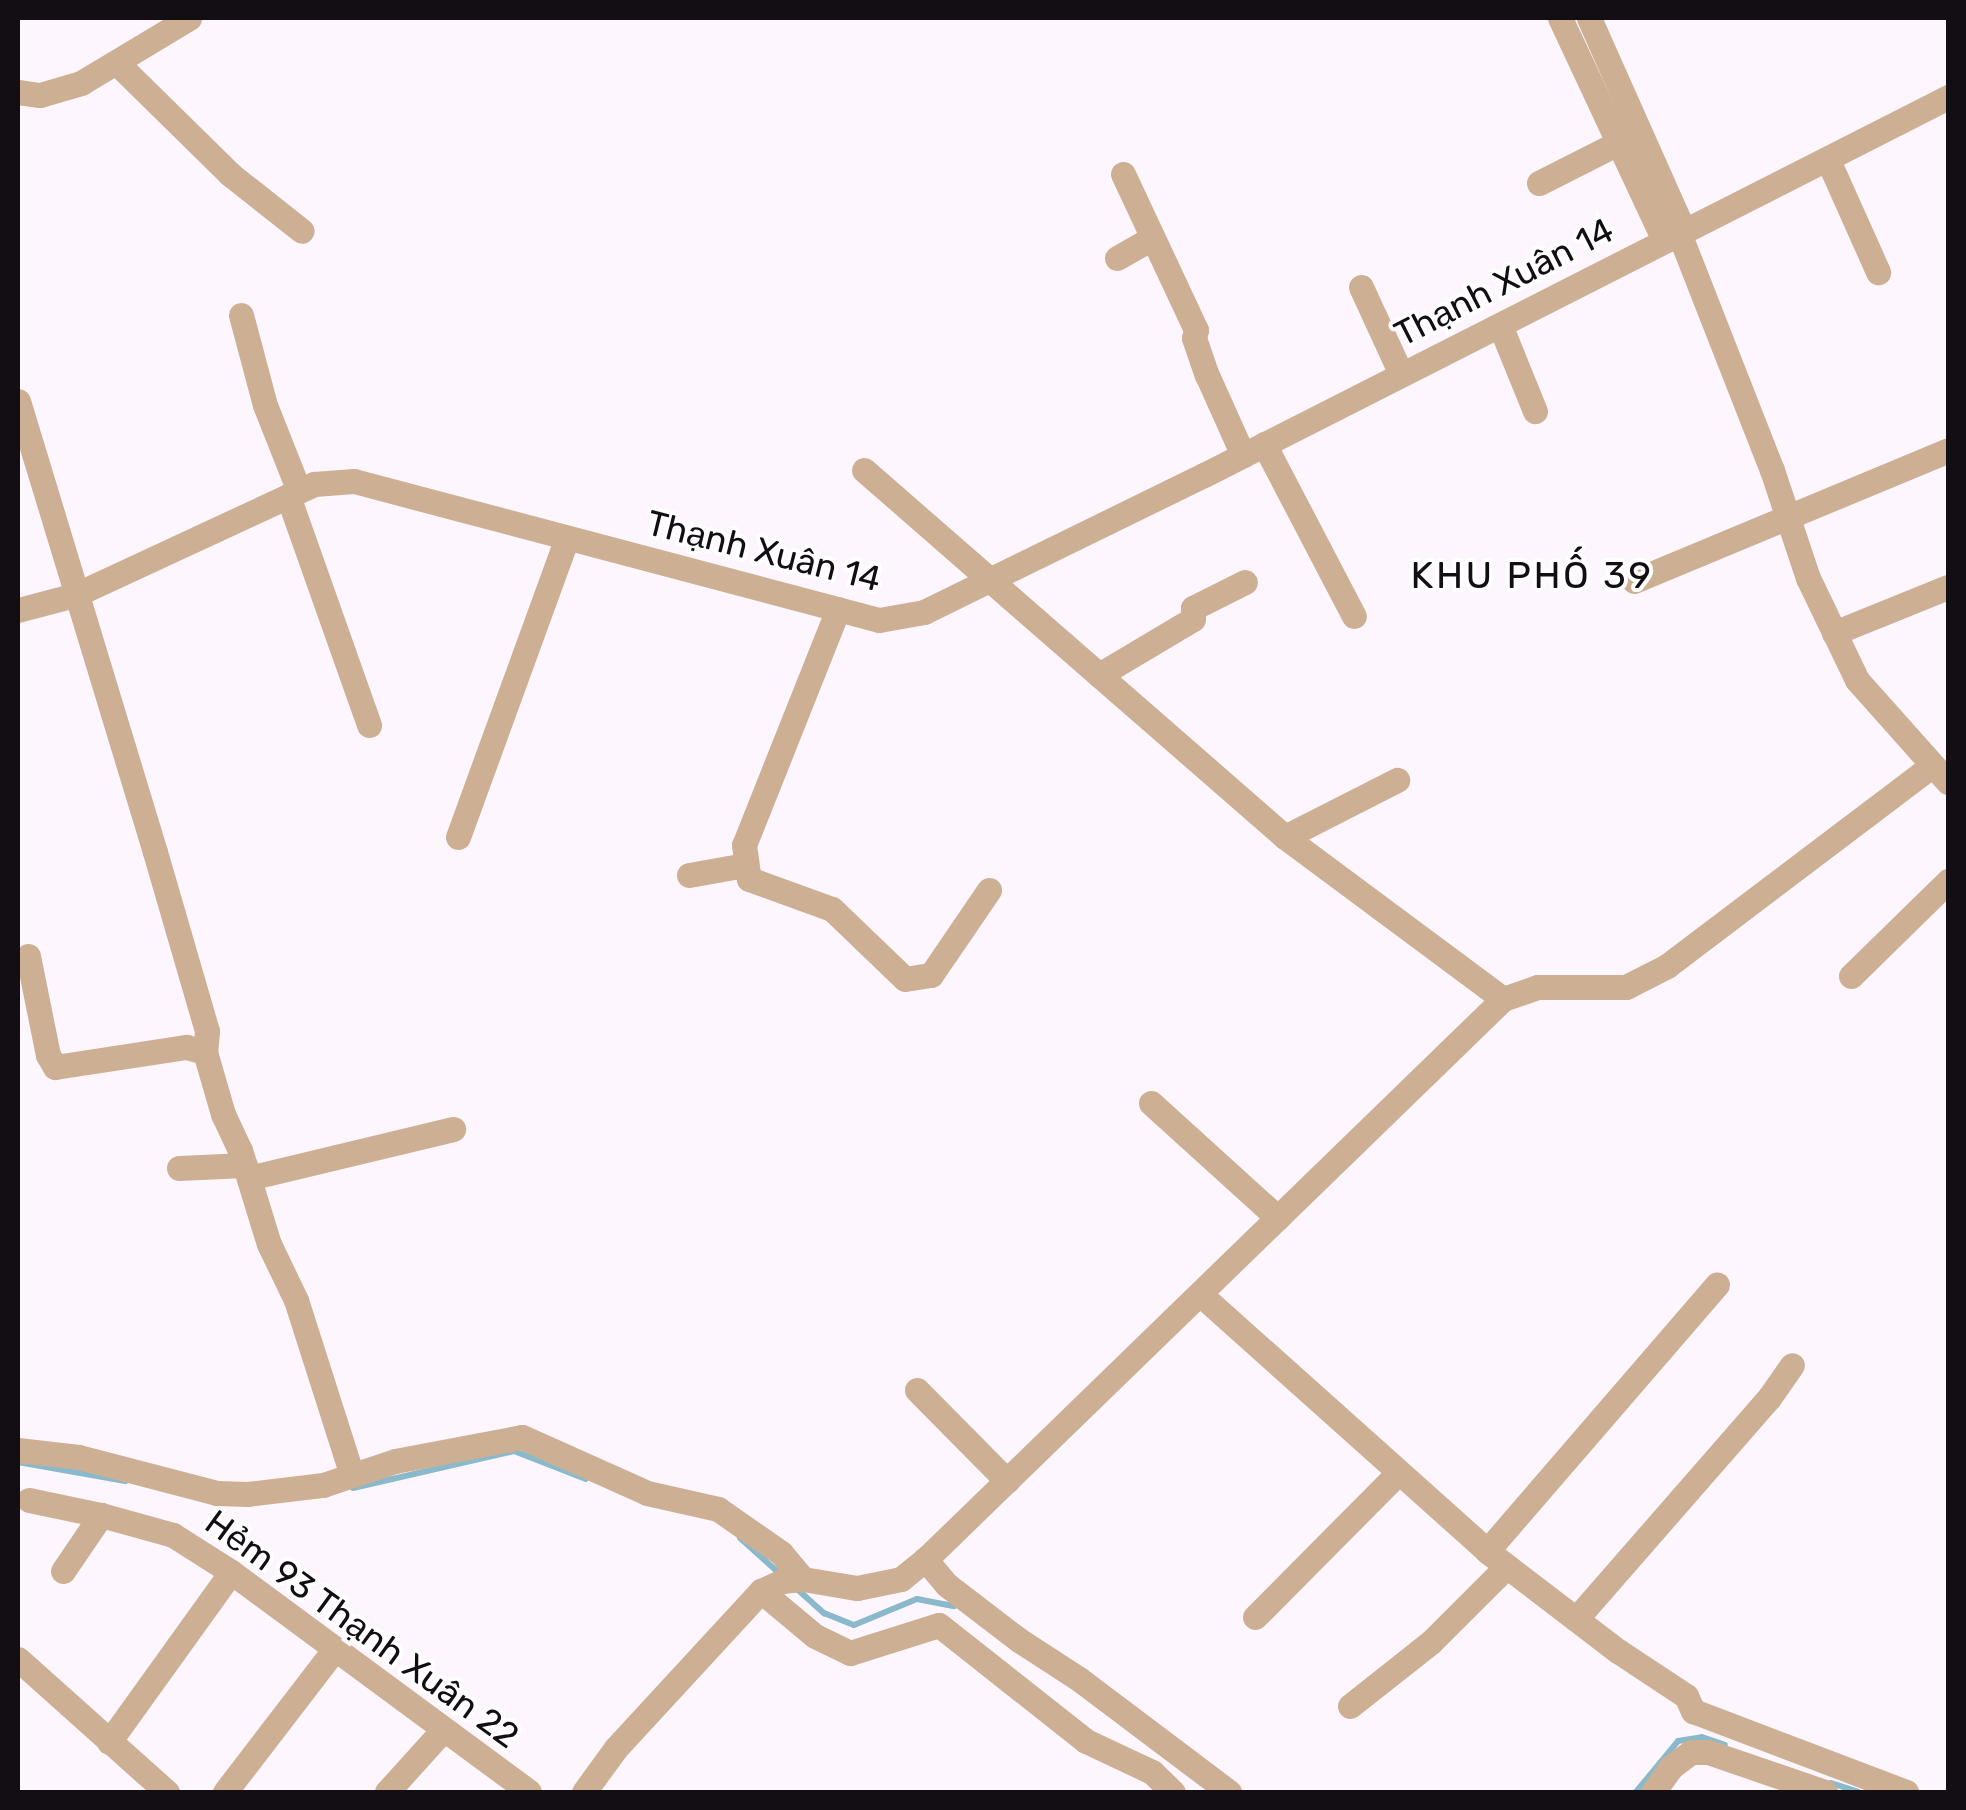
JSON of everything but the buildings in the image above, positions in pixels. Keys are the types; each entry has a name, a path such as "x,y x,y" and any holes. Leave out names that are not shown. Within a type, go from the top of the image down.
{"street":[{"path":"18,92 62,91 118,64 189,18"},
{"path":"1560,18 1618,143 1675,235"},
{"path":"584,1792 616,1748 761,1591 782,1581 804,1579 857,1588 901,1578 925,1559 1504,999 1537,987 1626,986 1667,966 1941,773 1857,680 1808,578 1788,518 1589,18"},
{"path":"118,64 231,175 302,231"},
{"name":"Thạnh Xuân 14","path":"18,610 75,595 314,484 354,481 879,620 924,612 1500,326 1948,97"},
{"path":"1539,183 1618,143"},
{"path":"1828,160 1878,272"},
{"path":"1124,174 1196,330 1194,338 1206,376 1354,616"},
{"path":"1117,258 1152,238"},
{"path":"1362,287 1401,374"},
{"path":"241,314 265,405 369,725"},
{"path":"1500,326 1535,411"},
{"path":"18,402 206,1031 205,1052 223,1114 247,1172 269,1244 296,1300 352,1475"},
{"path":"1634,582 1948,450"},
{"path":"864,470 1285,837 1504,999"},
{"path":"458,836 567,538"},
{"path":"1099,675 1193,619 1193,608 1245,582"},
{"path":"1834,633 1948,587"},
{"path":"838,610 744,845 748,878 832,909 904,978 931,975 989,890"},
{"path":"1285,837 1396,780"},
{"path":"689,875 745,865"},
{"path":"1851,976 1948,881"},
{"path":"28,956 48,1055 56,1066 186,1047 205,1052"},
{"path":"1151,1103 1278,1218"},
{"path":"179,1168 247,1172 453,1129"},
{"path":"1350,1706 1432,1642 1718,1286"},
{"path":"1200,1294 1497,1558 1686,1696 1694,1711 1906,1792"},
{"path":"1576,1619 1769,1398 1792,1365"},
{"path":"917,1390 1006,1481"},
{"path":"18,1450 79,1457 217,1492 322,1484 395,1461 522,1436 647,1493 718,1509 781,1553 804,1579"},
{"path":"1255,1617 1398,1473"},
{"name":"Hẻm 93 Thạnh Xuân 22","path":"29,1500 173,1535 232,1572 443,1730 511,1787"},
{"path":"63,1572 102,1515"},
{"path":"925,1559 961,1596 1229,1792"},
{"path":"109,1742 232,1572"},
{"path":"761,1591 816,1636 850,1653 939,1625 1086,1741 1152,1772 1174,1792"},
{"path":"225,1792 333,1651"},
{"path":"18,1660 168,1792"},
{"path":"387,1792 443,1730"},
{"path":"1652,1792 1671,1767 1692,1752 1708,1752 1825,1792"}],"waterway":[{"path":"353,1488 514,1451 586,1479"},
{"path":"18,1462 125,1481"},
{"path":"740,1538 779,1573"},
{"path":"796,1588 824,1613 854,1625 917,1599 954,1606"},
{"path":"1636,1792 1678,1741 1702,1737 1725,1745"},
{"path":"1831,1783 1858,1792"}],"district":[{"name":"KHU PHỐ 39","path":"1532,576"}]}
